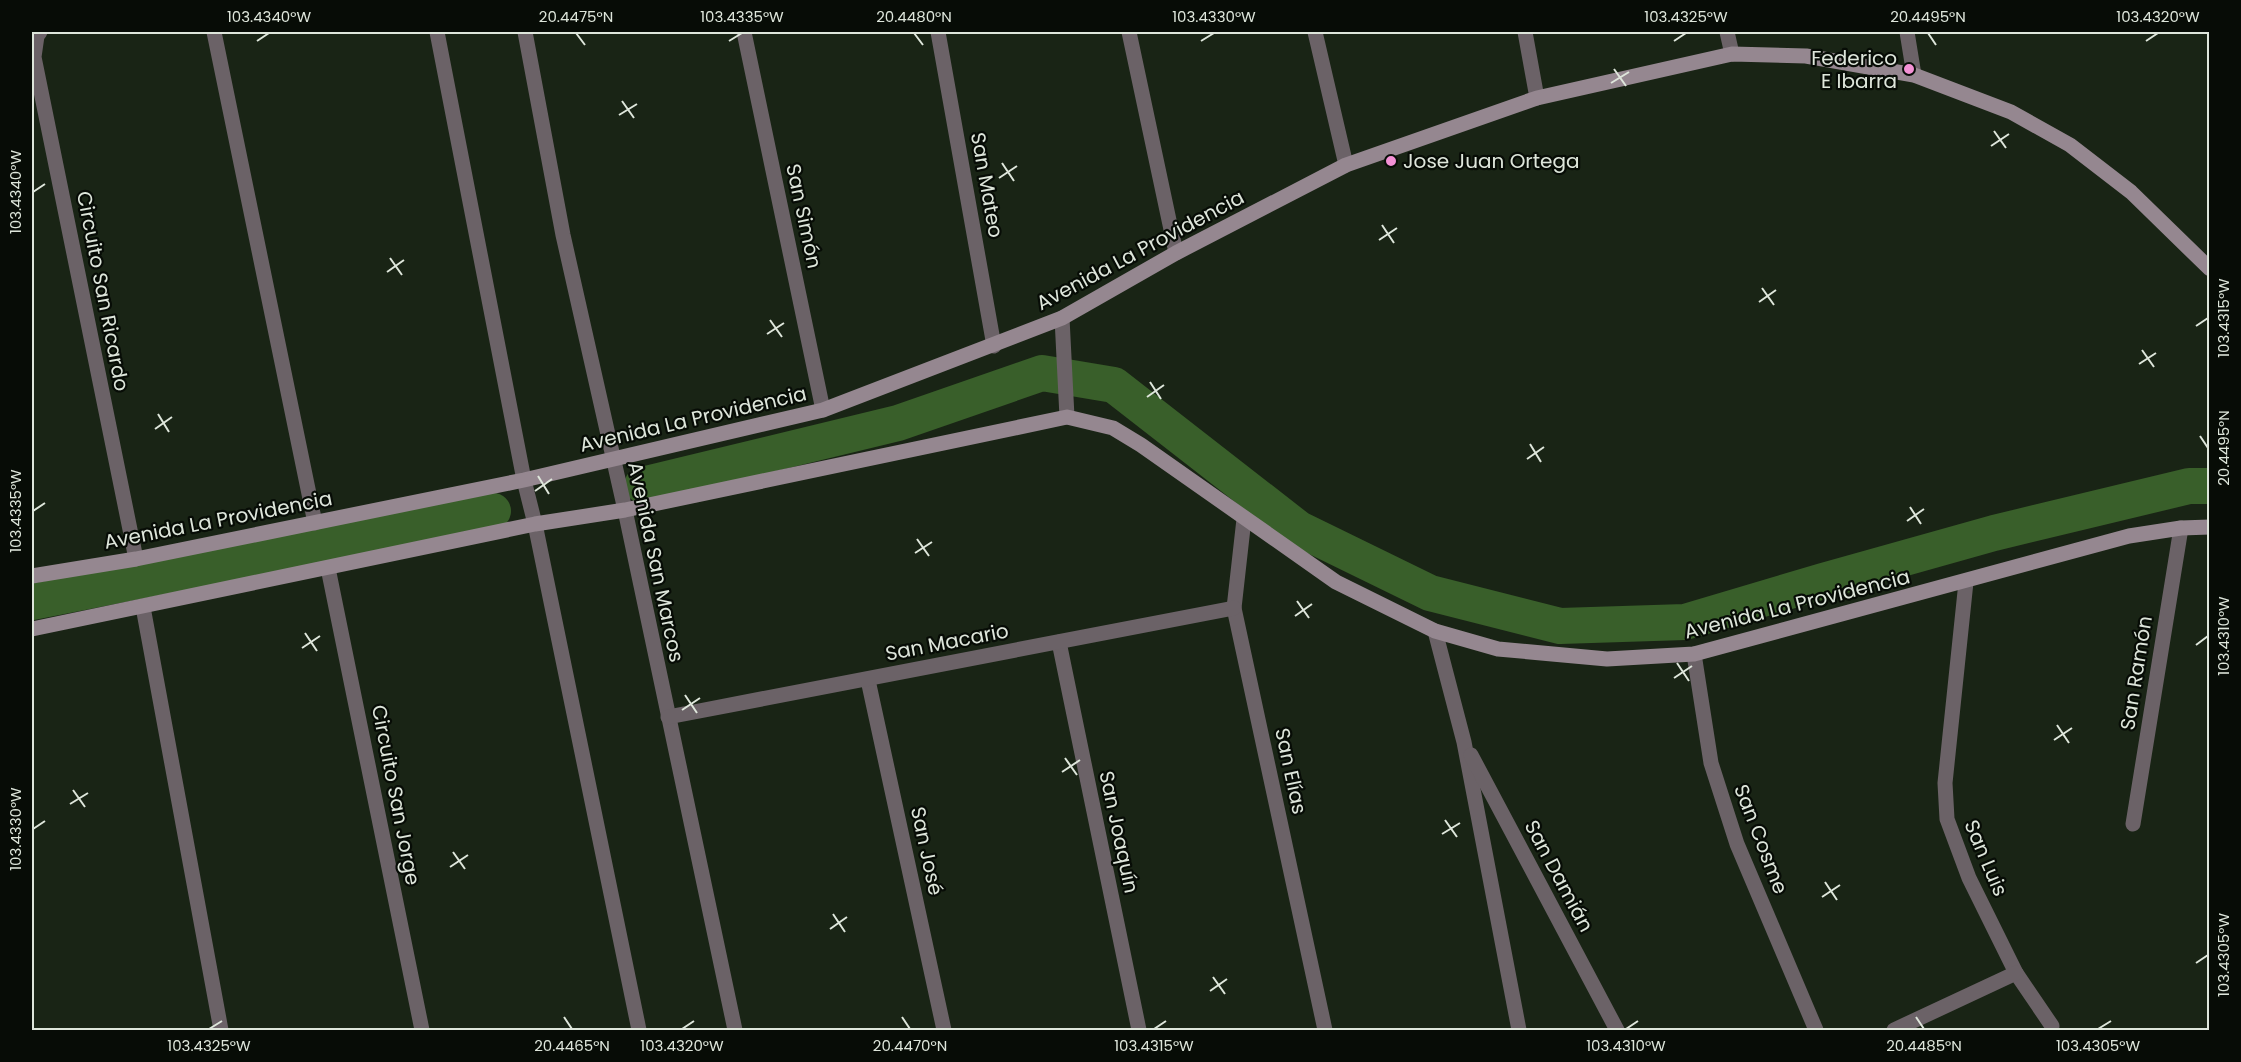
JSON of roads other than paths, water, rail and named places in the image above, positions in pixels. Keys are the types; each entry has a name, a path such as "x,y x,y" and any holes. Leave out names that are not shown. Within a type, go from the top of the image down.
{"street":[{"name":"Circuito San Ricardo","path":"40,32 37,36 34,57 136,559"},
{"path":"214,32 315,523"},
{"path":"437,32 524,480 639,1030"},
{"name":"Avenida San Marcos","path":"525,32 563,235 625,510 735,1030"},
{"name":"San Simón","path":"744,32 823,410"},
{"name":"San Mateo","path":"938,32 994,346"},
{"path":"1129,32 1176,253"},
{"path":"1315,32 1346,165"},
{"path":"1525,32 1537,98"},
{"path":"1727,32 1732,54"},
{"path":"1907,32 1914,75"},
{"name":"Avenida La Providencia","path":"32,576 136,559 524,480 823,410 1062,318 1176,253 1346,165 1537,98 1732,54 1806,57 1914,75 2011,112 2070,145 2131,192 2210,269"},
{"path":"1062,318 1067,417"},
{"name":"Avenida La Providencia","path":"32,629 535,524 625,510 1067,417 1113,428 1141,445 1336,582 1435,631 1498,649 1596,658 1694,654 2129,536 2181,528 2210,527"},
{"name":"San Elías","path":"1244,519 1234,608 1325,1030"},
{"name":"San Ramón","path":"2133,824 2181,528"},
{"name":"Circuito San Jorge","path":"328,568 422,1030"},
{"name":"San Luis","path":"1966,582 1945,783 1947,819 1969,878 2016,973 2052,1026"},
{"path":"143,607 221,1030"},
{"name":"San Macario","path":"668,717 1234,608"},
{"name":"San Damián","path":"1435,631 1464,741 1520,1030"},
{"name":"San Joaquín","path":"1059,642 1139,1030"},
{"name":"San Cosme","path":"1694,654 1711,763 1737,844 1816,1030"},
{"name":"San José","path":"868,680 944,1030"},
{"name":"San Damián","path":"1464,741 1617,1030"},
{"path":"1894,1030 2016,973"}],"waterway":[{"path":"642,485 898,423 1042,373 1114,385 1299,529 1430,593 1560,626 1685,622 1994,533 2189,486 2210,486"},
{"path":"32,602 493,511"}],"place":[{"name":"Federico E Ibarra","path":"1909,69"},
{"name":"Jose Juan Ortega","path":"1391,161"}]}
